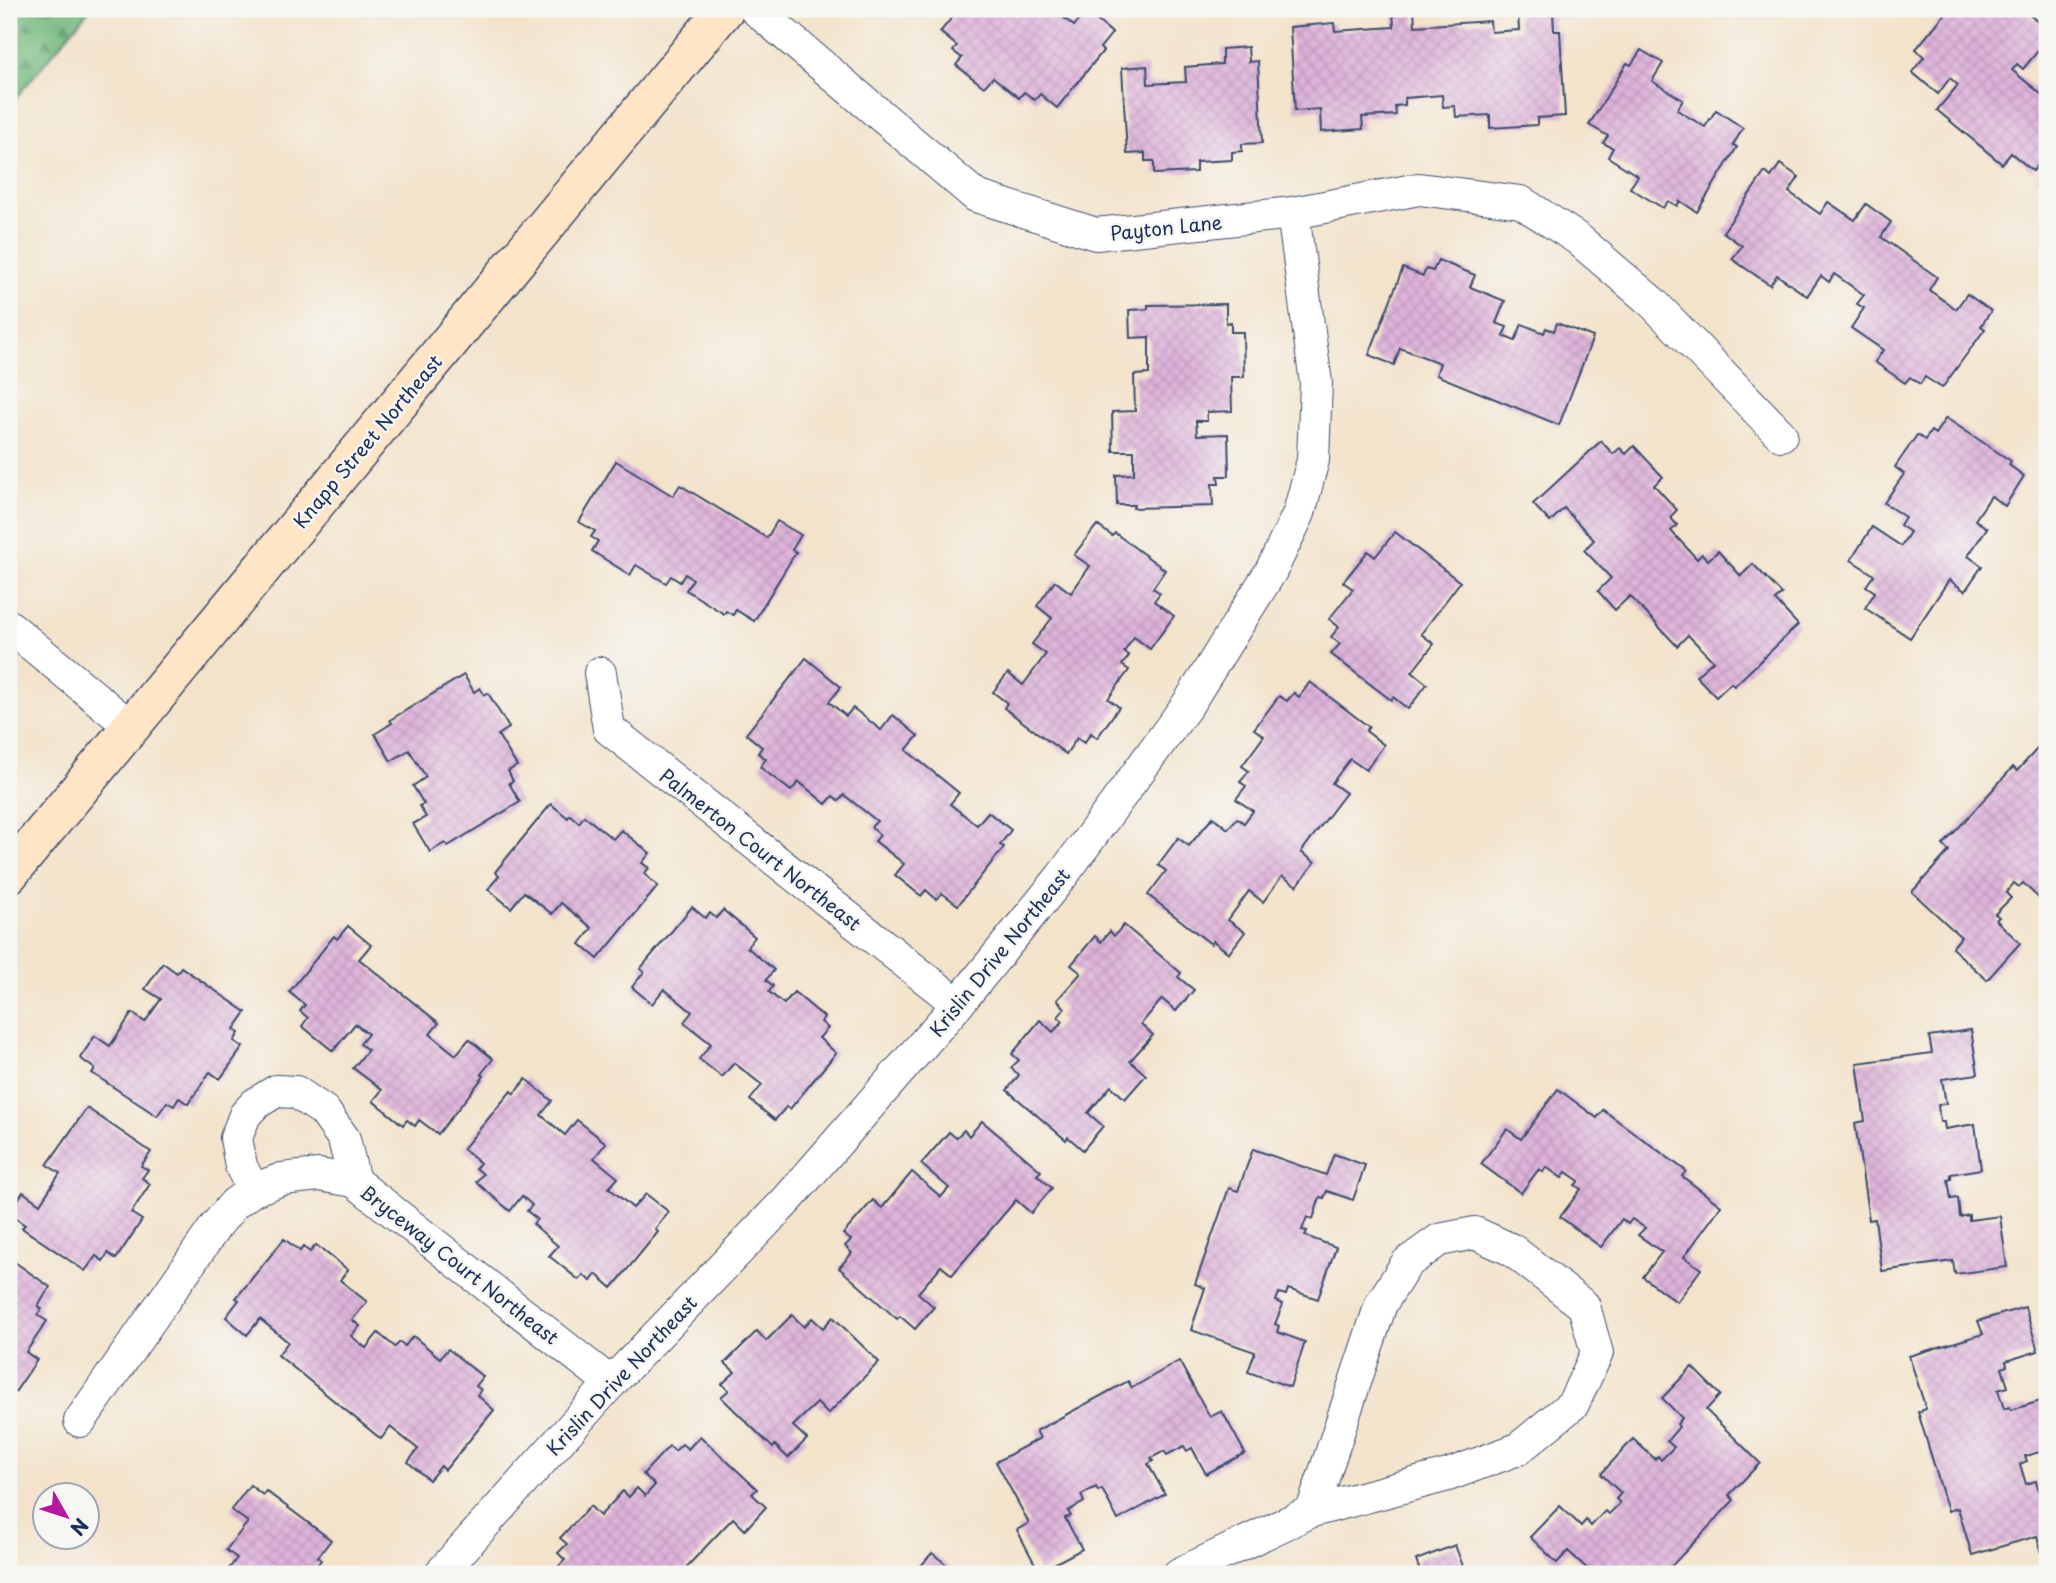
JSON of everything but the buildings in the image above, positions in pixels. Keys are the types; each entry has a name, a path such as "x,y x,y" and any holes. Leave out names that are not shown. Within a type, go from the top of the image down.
{"main road":[{"name":"Knapp Street Northeast","path":"9,874 725,9"}],"street":[{"name":"Payton Lane","path":"755,9 976,196 1096,234 1293,213 1419,189 1521,202 1578,239 1653,303 1781,435"},
{"name":"Krislin Drive Northeast","path":"440,1574 611,1383 787,1200 958,1004 1062,876 1188,704 1271,571 1299,513 1313,460 1315,383 1293,213"},
{"path":"9,626 131,727"},
{"name":"Palmerton Court Northeast","path":"600,673 609,729 958,1004"},
{"path":"253,1190 241,1166 236,1138 245,1115 255,1104 276,1091 296,1092 324,1111 344,1139 354,1181"},
{"name":"Bryceway Court Northeast","path":"80,1421 215,1227 234,1204 253,1190 282,1179 319,1175 354,1181 611,1383"},
{"path":"1179,1574 1312,1511 1448,1475 1518,1449 1573,1404 1597,1353 1584,1306 1512,1250 1475,1233 1439,1240 1418,1255 1407,1264 1381,1304 1312,1511"}],"green space":[{"path":"9,9 90,9 9,106"}]}
